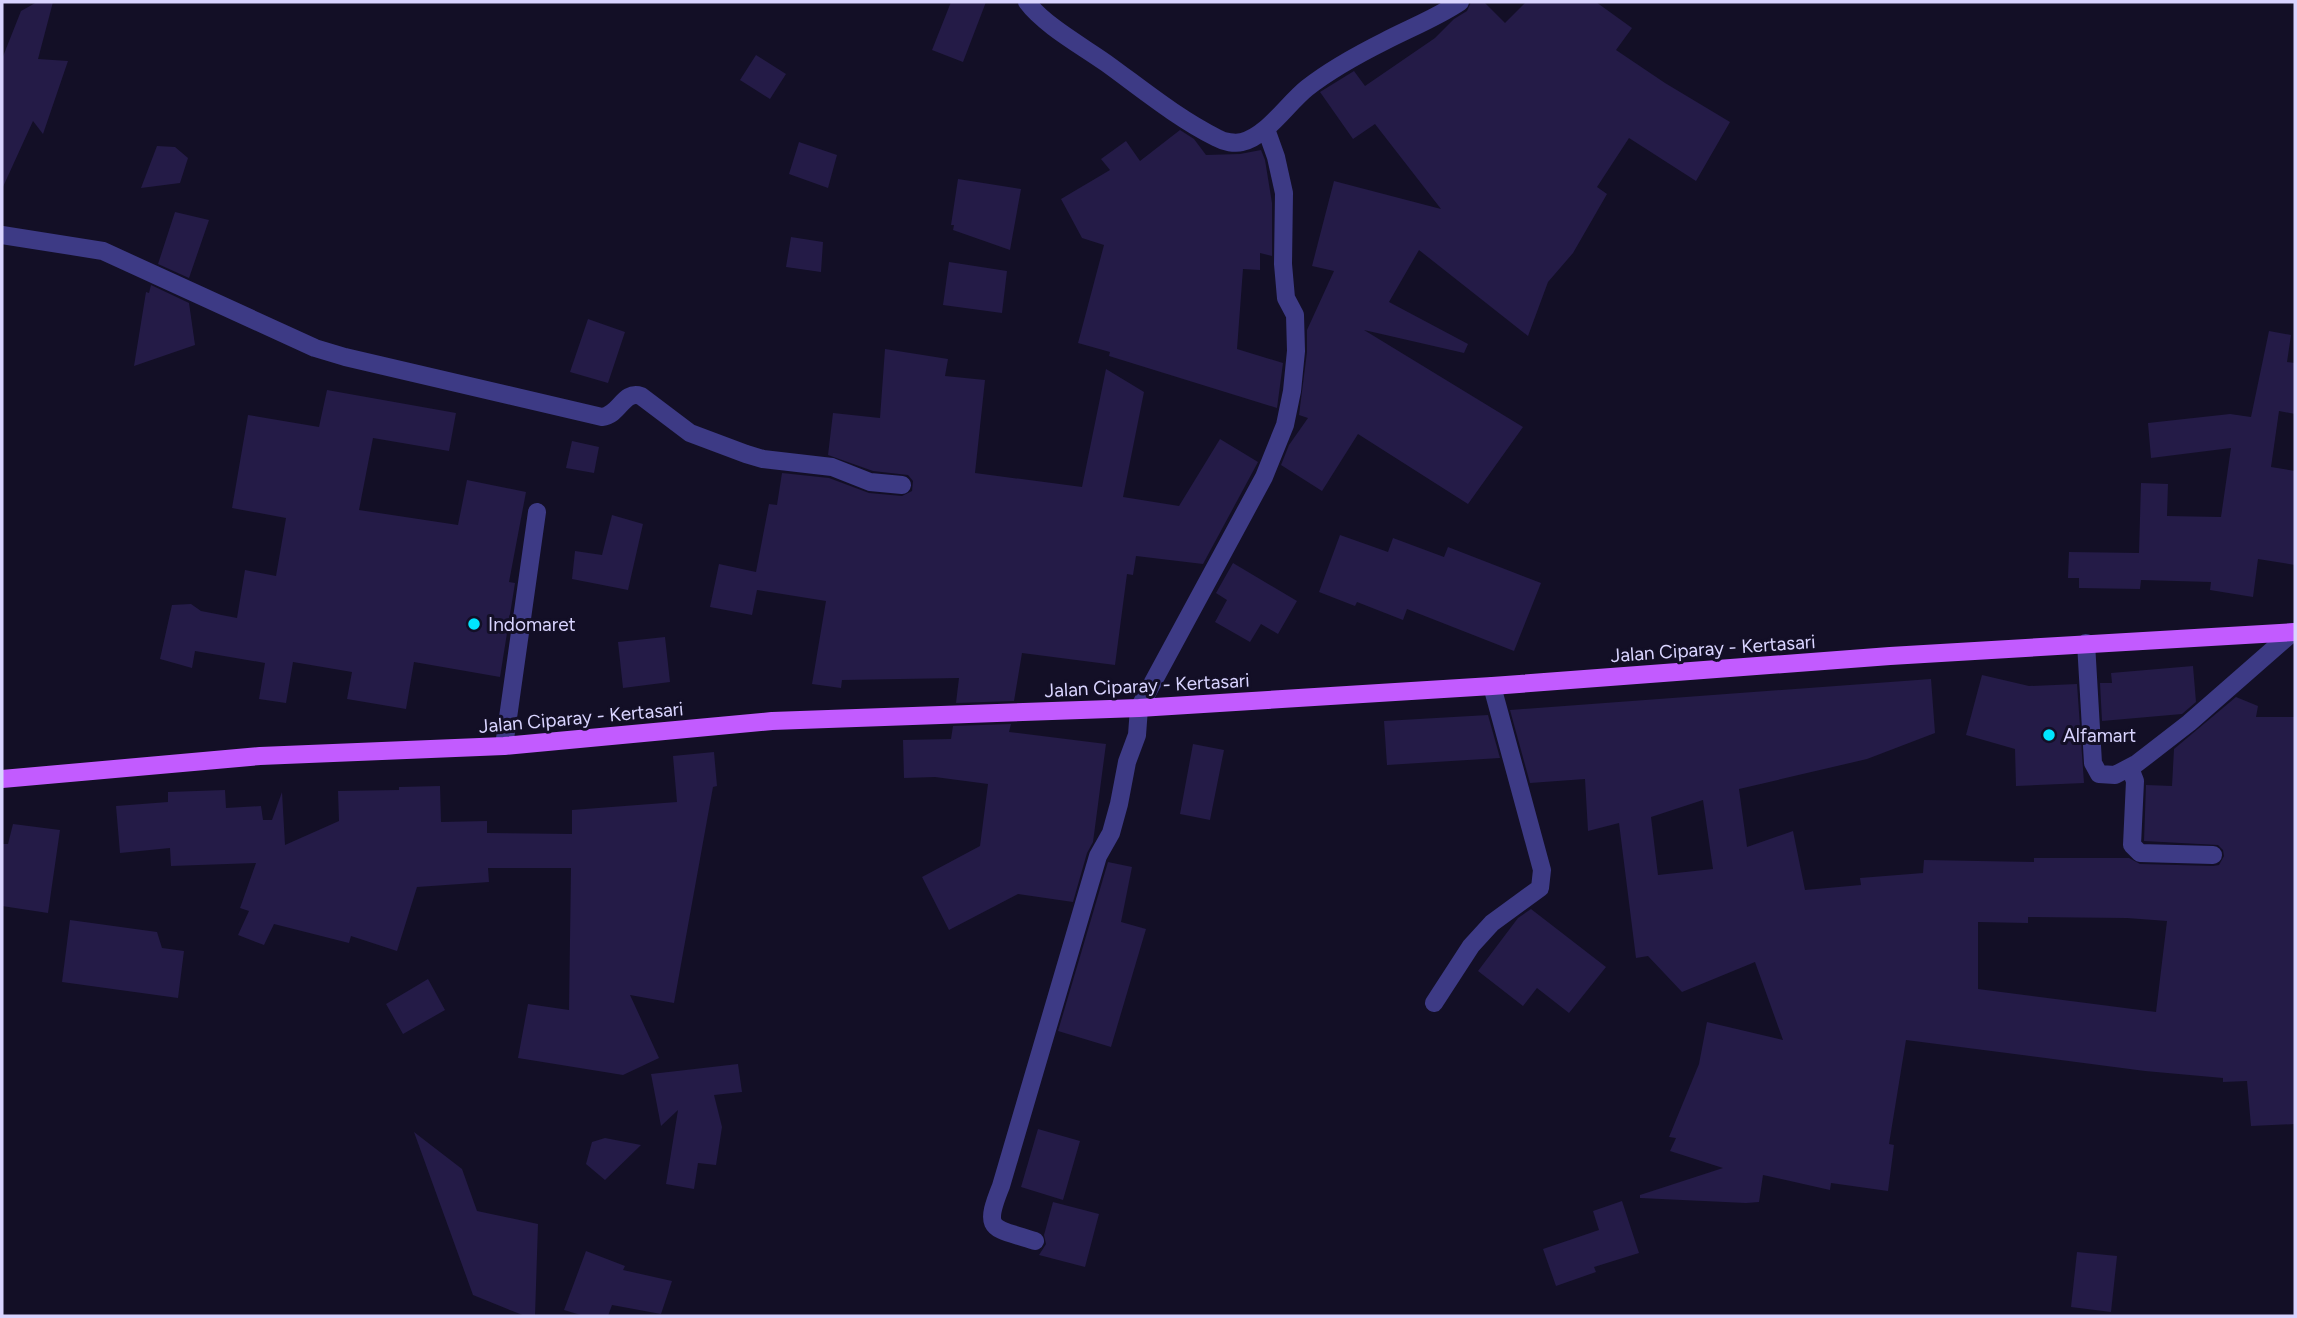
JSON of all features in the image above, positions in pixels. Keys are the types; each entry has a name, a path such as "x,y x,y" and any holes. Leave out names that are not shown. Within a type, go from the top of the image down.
{"main road":[{"name":"Jalan Ciparay - Kertasari","path":"2,779 260,756 504,746 772,721 1139,708 1492,686 2086,643 2294,632"}],"street":[{"path":"1027,2 1063,33 1158,102 1219,139 1243,142 1266,129 1287,105 1310,86 1383,42 1460,2"},
{"path":"1035,1241 995,1227 990,1219 992,1207 1001,1186 1098,856 1111,833 1127,762 1137,735 1139,708 1264,477 1287,414 1296,351 1294,315 1286,298 1283,264 1284,193 1266,129"},
{"path":"2,234 103,251 315,348 345,357 602,417 615,412 629,394 634,394 641,396 690,433 746,454 762,459 832,467 870,482 902,485"},
{"path":"504,746 537,512"},
{"path":"2086,643 2093,763 2099,775 2115,775 2130,768 2189,723 2294,632"},
{"path":"1434,1003 1471,946 1492,923 1540,888 1542,881 1542,870 1492,686"},
{"path":"2130,768 2135,781 2132,845 2140,853 2213,855"}],"building":[{"path":"37,2 53,2 38,59 68,61 43,134 33,121 2,189 2,59 21,11"},
{"path":"951,2 986,2 963,62 932,50"},
{"path":"1471,2 1484,2 1505,23 1526,2 1596,2 1632,28 1616,50 1730,122 1696,181 1629,138 1597,187 1607,194 1573,253 1548,282 1528,336 1419,250 1389,302 1468,344 1464,353 1364,330 1523,427 1468,504 1358,434 1322,491 1281,465 1289,445 1308,418 1299,415 1307,330 1334,271 1312,266 1334,181 1441,209 1375,124 1353,139 1320,92 1354,71 1365,86 1435,38 1454,19 1467,11"},
{"path":"756,55 786,74 770,99 740,80"},
{"path":"1180,130 1194,139 1206,155 1261,150 1265,160 1272,203 1272,256 1260,253 1260,270 1243,269 1237,349 1283,363 1277,408 1109,356 1110,352 1078,343 1104,245 1082,238 1061,199 1110,170 1101,159 1126,141 1140,161"},
{"path":"799,142 837,155 828,188 789,174"},
{"path":"157,146 175,147 188,158 180,183 141,188"},
{"path":"958,179 1021,189 1010,250 953,230 954,225 951,225"},
{"path":"175,212 209,220 189,278 158,264"},
{"path":"791,237 823,242 821,272 786,267"},
{"path":"949,262 1007,271 1002,313 943,305"},
{"path":"151,285 189,303 195,345 134,366 146,292 149,293"},
{"path":"588,319 625,332 608,383 570,372"},
{"path":"2269,331 2291,335 2287,362 2295,363 2295,414 2279,411 2271,467 2295,471 2295,565 2258,559 2253,597 2210,590 2211,582 2141,580 2140,589 2079,588 2079,578 2068,578 2069,552 2139,553 2141,483 2168,484 2167,516 2221,517 2231,448 2151,458 2148,423 2230,414 2251,417"},
{"path":"885,349 948,359 945,376 985,380 975,473 1082,487 1106,369 1144,392 1123,497 1179,506 1220,439 1258,462 1203,564 1136,556 1133,575 1127,574 1115,665 1022,653 1014,701 956,703 959,678 842,680 841,688 812,684 826,601 757,590 752,615 710,607 719,564 756,572 769,504 777,505 782,473 829,478 869,493 902,496 912,491 913,481 908,475 873,471 828,455 833,413 880,418"},
{"path":"327,390 456,413 449,451 373,438 359,510 458,525 467,480 526,492 509,582 515,583 500,677 414,662 406,709 347,699 352,672 293,662 286,703 259,699 265,663 195,651 192,668 160,659 172,605 191,604 201,611 237,618 245,570 276,576 286,518 232,508 248,415 319,427"},
{"path":"572,441 599,447 594,473 566,468"},
{"path":"612,515 643,524 628,590 572,579 575,551 602,555"},
{"path":"1340,535 1388,552 1393,538 1444,557 1448,547 1541,583 1514,651 1407,609 1403,620 1357,602 1355,606 1319,592"},
{"path":"1233,563 1297,601 1278,634 1261,624 1250,642 1215,622 1227,600 1216,593"},
{"path":"665,637 670,682 623,688 618,642"},
{"path":"2193,666 2196,702 2182,714 2102,721 2100,683 2112,683 2111,673"},
{"name":"Alfamart","path":"1982,675 2029,686 2077,684 2084,783 2016,786 2015,749 1966,735"},
{"path":"1931,679 1935,733 1867,759 1739,789 1747,847 1793,831 1805,890 1861,885 1860,878 1923,873 1924,860 2034,862 2034,858 2129,858 2140,864 2219,865 2224,856 2218,845 2144,841 2146,785 2172,786 2174,749 2236,697 2258,706 2256,717 2295,717 2295,1124 2251,1126 2247,1081 2223,1082 2223,1078 2145,1071 1906,1040 1889,1144 1894,1145 1888,1191 1831,1183 1830,1190 1763,1175 1759,1202 1640,1198 1640,1195 1723,1168 1670,1151 1676,1138 1669,1137 1699,1064 1707,1022 1783,1040 1755,962 1682,992 1648,956 1636,958 1619,823 1588,831 1585,779 1530,783 1510,710","holes":["1703,800 1713,869 1658,875 1651,817","2028,917 2167,921 2156,1012 1978,989 1978,922 2028,923"]},
{"path":"1488,715 1500,758 1387,765 1384,721"},
{"path":"1011,724 1009,732 1106,744 1093,842 1087,853 1073,902 1018,894 949,930 922,877 980,846 988,784 935,777 904,778 903,740 951,739 953,726"},
{"path":"1193,744 1224,750 1210,820 1180,814"},
{"path":"714,752 717,786 713,787 674,1003 630,995 659,1058 623,1075 518,1058 528,1004 569,1010 571,868 488,868 489,882 417,887 397,951 351,936 349,943 274,924 264,945 238,935 249,911 240,908 256,863 171,866 170,848 120,853 116,806 168,802 168,792 225,790 226,808 261,806 263,820 272,820 282,792 285,845 339,821 338,791 399,790 399,787 440,786 441,822 487,821 487,833 572,834 572,810 677,802 673,756"},
{"path":"13,824 60,830 48,913 2,906 2,844 8,844"},
{"path":"1108,862 1132,867 1121,922 1146,929 1111,1047 1058,1031"},
{"path":"1531,909 1606,967 1569,1013 1537,988 1523,1006 1478,971 1518,918"},
{"path":"70,920 157,932 162,948 184,951 178,998 62,982"},
{"path":"428,979 445,1010 403,1034 386,1004"},
{"path":"738,1064 742,1092 714,1095 722,1127 716,1165 698,1163 694,1189 666,1184 678,1110 661,1126 651,1074"},
{"path":"1038,1129 1080,1141 1063,1200 1021,1187"},
{"path":"414,1132 462,1169 477,1211 538,1224 535,1316 525,1316 473,1295"},
{"path":"605,1138 641,1145 605,1180 586,1164 592,1142"},
{"path":"1622,1201 1639,1253 1594,1267 1596,1272 1556,1286 1543,1249 1599,1230 1593,1211"},
{"path":"1053,1202 1099,1214 1085,1267 1039,1255 1046,1244 1044,1235"},
{"path":"586,1251 625,1266 623,1270 672,1281 661,1314 612,1305 608,1316 584,1316 564,1310"},
{"path":"2077,1252 2117,1256 2111,1312 2071,1307"}],"place":[{"name":"Indomaret","path":"474,624"},
{"name":"Alfamart","path":"2049,735"}]}
